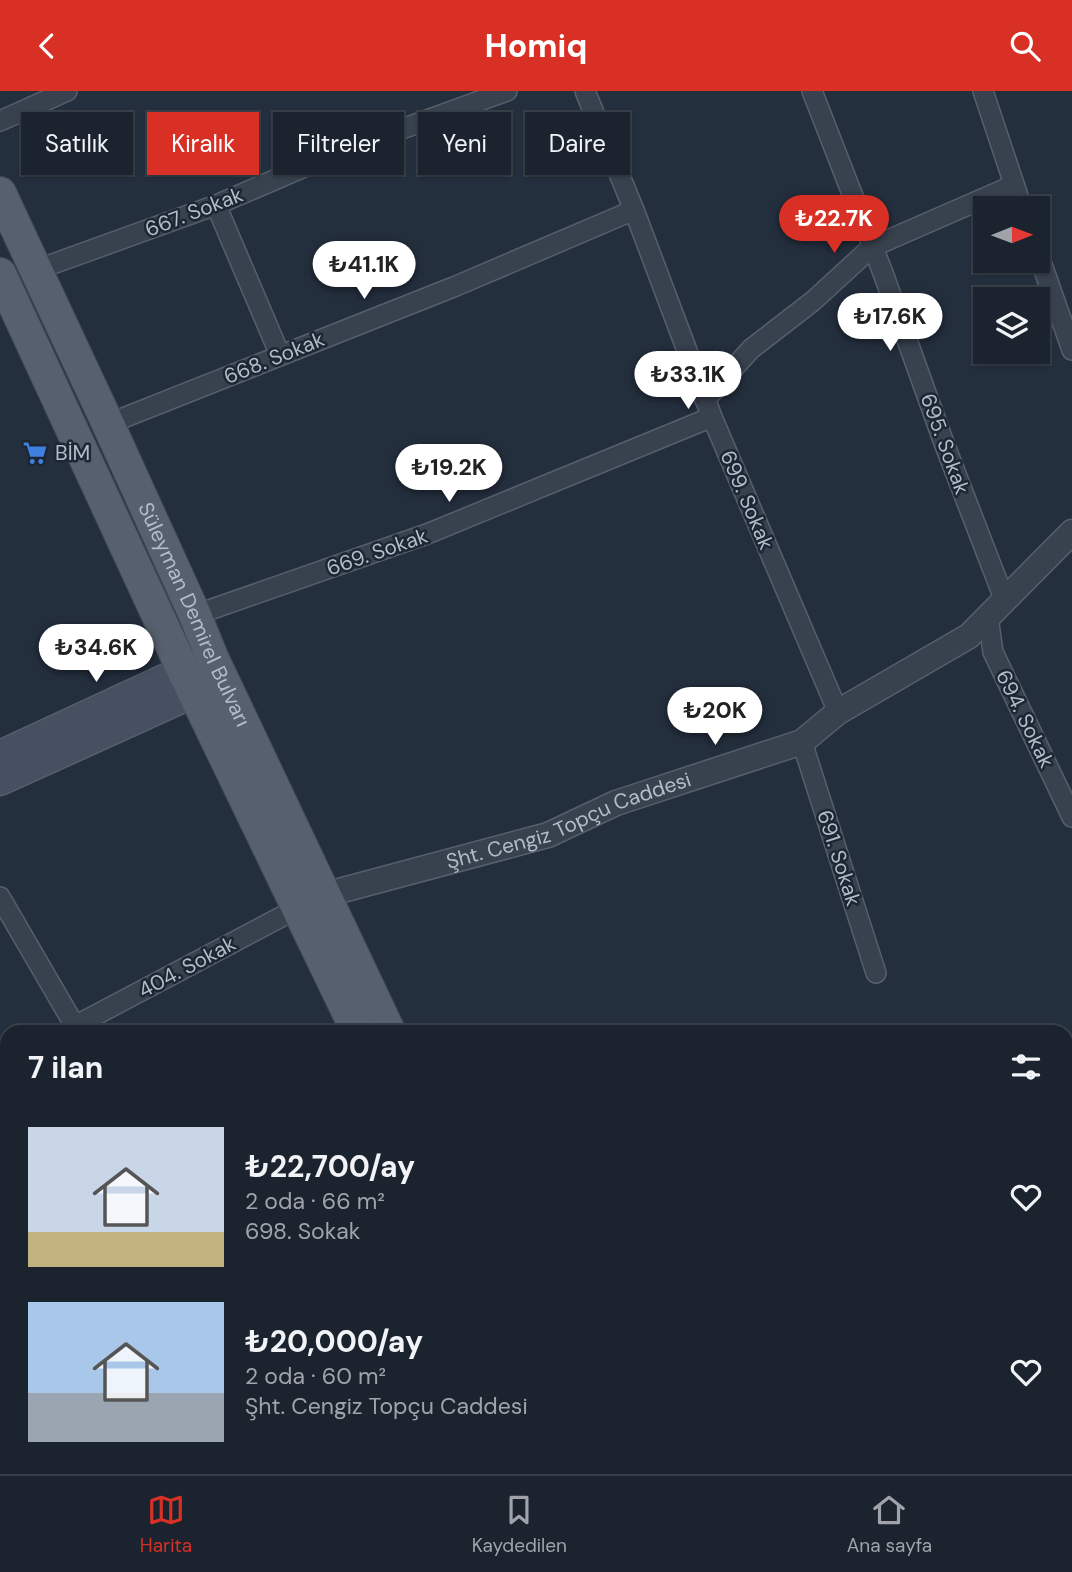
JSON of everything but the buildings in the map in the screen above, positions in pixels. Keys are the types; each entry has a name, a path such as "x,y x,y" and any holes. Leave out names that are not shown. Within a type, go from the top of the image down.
{"main road":[{"name":"Süleyman Demirel Bulvarı","path":"0,193 195,615 311,901 355,1025"},
{"name":"Süleyman Demirel Bulvarı","path":"0,274 188,682 311,901 385,1025"},
{"path":"0,755 217,669"},
{"path":"0,781 188,682"}],"street":[{"path":"0,121 67,91"},
{"name":"667. Sokak","path":"36,270 216,205 344,150 507,91"},
{"name":"699. Sokak","path":"585,91 634,210 708,409 838,712"},
{"name":"695. Sokak","path":"812,91 883,273 944,443 997,609"},
{"path":"983,91 1018,196"},
{"path":"708,409 751,349 813,301 872,247 1014,185"},
{"path":"216,205 280,355"},
{"name":"668. Sokak","path":"108,424 456,286 634,210"},
{"path":"1045,273 1072,350"},
{"name":"669. Sokak","path":"195,615 427,534 708,409"},
{"name":"Şht. Cengiz Topçu Caddesi","path":"311,901 548,835 616,803 802,742 838,712 969,636 1072,532"},
{"name":"694. Sokak","path":"997,609 993,652 1072,817"},
{"name":"691. Sokak","path":"802,742 876,973"},
{"path":"0,897 75,1025"},
{"name":"404. Sokak","path":"84,1025 311,901"}],"place":[{"name":"BİM","path":"35,453"}]}
